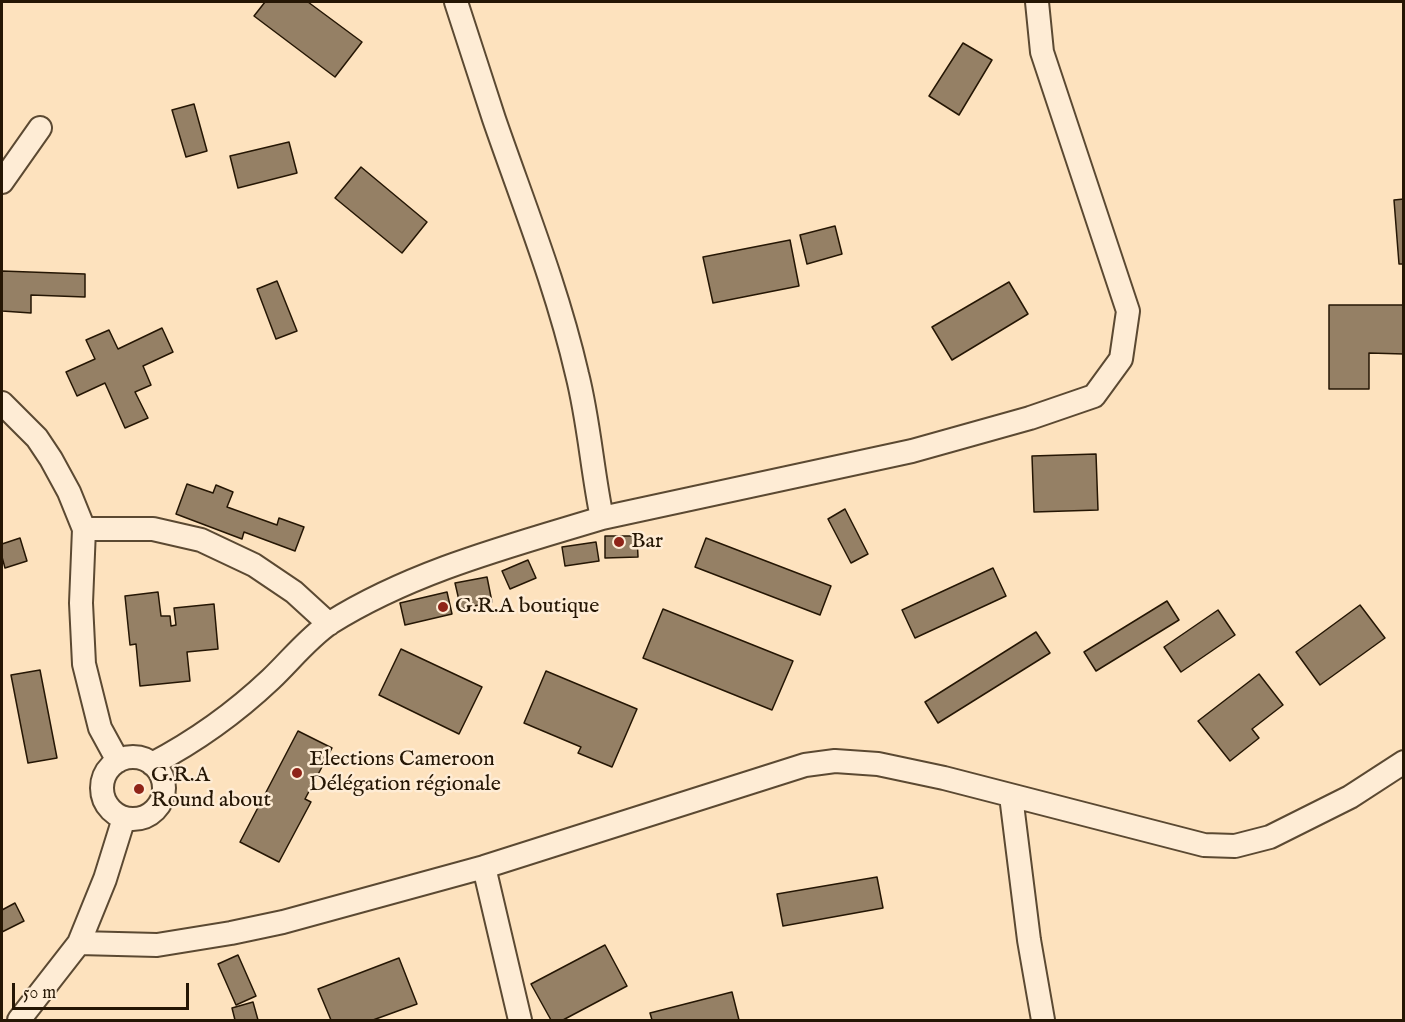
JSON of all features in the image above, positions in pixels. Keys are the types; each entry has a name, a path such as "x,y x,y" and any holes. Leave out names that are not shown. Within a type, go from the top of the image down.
{"street":[{"path":"456,2 549,276 577,372 602,518"},
{"path":"152,764 187,745 232,713 272,679 295,654 329,624 403,584 497,550 602,518 912,451 1030,418 1094,396 1121,359 1128,310 1042,52 1037,2"},
{"path":"2,182 40,128"},
{"path":"2,403 37,438 51,459 69,492 84,529 81,603 84,664 100,728 118,761"},
{"path":"84,529 153,529 201,540 254,565 294,592 329,624"},
{"path":"129,758 142,758 152,764 160,773 164,784 163,797 157,807 148,815 136,819 124,818 114,812 106,803 102,791 103,779 109,768 118,761 129,758"},
{"path":"79,943 157,945 283,922 484,867 806,765 835,761 878,764 944,778 1204,845 1235,846 1270,837 1350,797 1404,762"},
{"path":"1011,796 1029,940 1043,1020"},
{"path":"19,1020 79,943 105,879 124,818"},
{"path":"484,867 520,1020"}],"building":[{"path":"265,2 308,2 362,42 335,77 254,16"},
{"path":"963,43 992,60 959,115 929,96"},
{"path":"194,104 207,151 186,157 172,110"},
{"path":"289,142 297,173 238,188 230,156"},
{"path":"361,167 427,222 402,253 335,198"},
{"path":"1404,199 1404,264 1399,264 1394,200"},
{"path":"835,226 842,254 807,264 800,235"},
{"path":"790,240 799,286 713,303 703,257"},
{"path":"2,271 85,274 85,297 31,295 31,313 2,311"},
{"path":"277,281 297,331 276,339 257,289"},
{"path":"1009,282 1028,314 952,360 932,327"},
{"path":"1329,305 1404,305 1404,354 1369,353 1369,389 1329,389"},
{"path":"162,328 173,352 143,366 151,385 135,392 148,418 125,428 105,383 77,396 66,372 95,359 86,340 109,330 118,349"},
{"path":"1096,454 1098,510 1034,512 1032,456"},
{"path":"187,484 213,493 216,485 233,492 227,507 277,525 279,518 304,527 295,551 244,532 242,539 176,514"},
{"path":"845,509 868,554 851,563 828,519"},
{"path":"605,536 637,536 638,557 605,558"},
{"path":"20,538 27,561 5,568 2,544"},
{"path":"706,538 831,586 820,615 695,567"},
{"path":"596,542 599,561 565,566 562,547"},
{"path":"528,560 536,578 510,589 502,571"},
{"path":"993,568 1006,596 915,638 902,610"},
{"path":"487,577 492,602 461,609 455,583"},
{"path":"158,592 161,616 170,616 171,626 176,625 174,608 214,604 218,649 187,652 190,681 140,686 136,644 130,645 125,596"},
{"path":"447,592 452,614 405,625 400,603"},
{"path":"1167,601 1179,620 1096,671 1084,652"},
{"path":"1360,605 1385,638 1320,685 1296,652"},
{"path":"663,609 793,661 772,710 643,658"},
{"path":"1218,610 1235,635 1181,672 1164,647"},
{"path":"1036,632 1050,653 938,723 925,702"},
{"path":"401,649 482,687 459,734 379,695"},
{"path":"40,670 57,758 28,763 11,675"},
{"path":"546,671 637,709 612,767 578,753 581,747 524,723"},
{"path":"1259,674 1283,705 1252,729 1259,738 1230,761 1198,721"},
{"name":"Elections Cameroon Délégation régionale","path":"298,731 332,748 305,799 311,802 279,862 240,842"},
{"path":"877,877 883,908 783,926 777,894"},
{"path":"15,903 24,921 2,932 2,910"},
{"path":"605,945 627,986 563,1020 551,1020 531,984"},
{"path":"238,955 256,996 236,1005 218,964"},
{"path":"399,958 417,1004 373,1020 331,1020 318,989"},
{"path":"732,992 739,1020 652,1020 650,1013"},
{"path":"253,1002 258,1020 235,1020 232,1008"}],"place":[{"name":"Bar","path":"619,542"},
{"name":"G.R.A boutique","path":"443,607"},
{"name":"Elections Cameroon Délégation régionale","path":"297,773"},
{"name":"G.R.A Round about","path":"139,789"}]}
